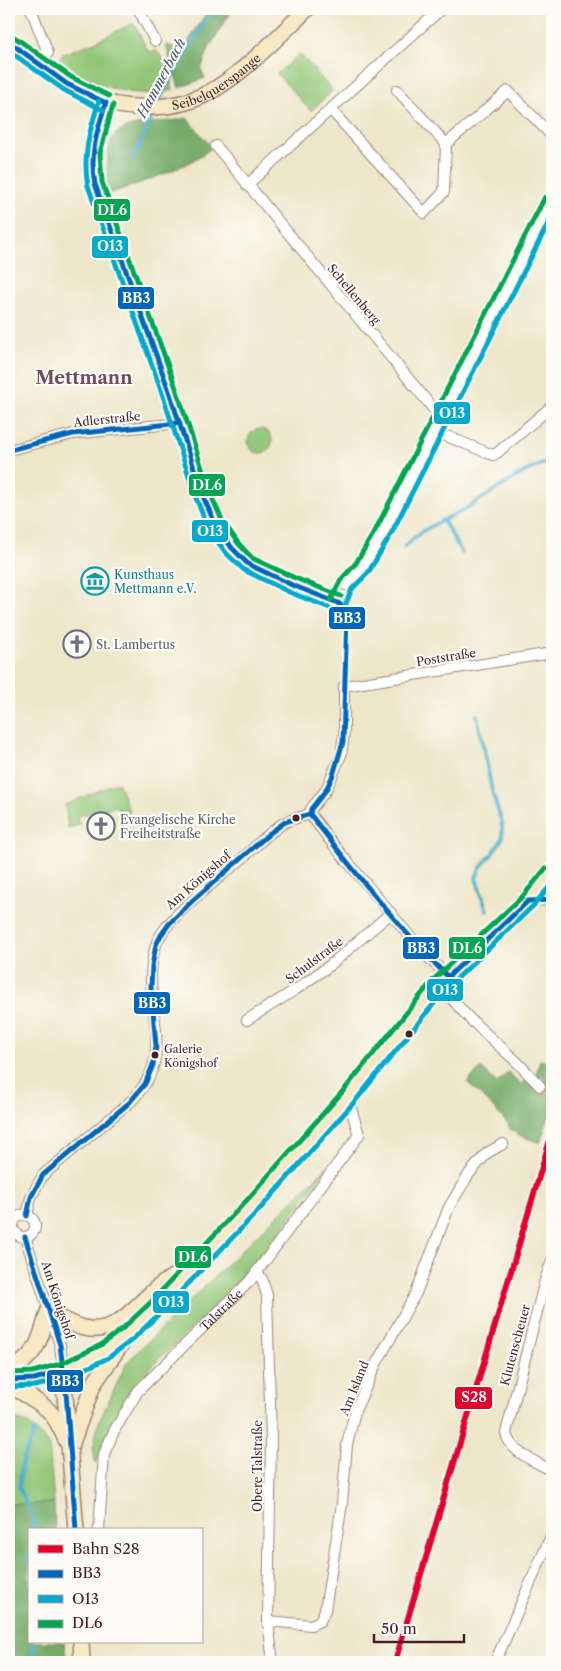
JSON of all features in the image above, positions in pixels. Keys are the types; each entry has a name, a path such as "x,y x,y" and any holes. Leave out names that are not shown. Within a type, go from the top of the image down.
{"street":[{"path":"31,9 48,53"},
{"path":"138,9 155,41"},
{"name":"Seibelquerspange","path":"9,42 72,87 106,103 140,107 173,105 191,100 211,91 240,70 308,9"},
{"path":"248,185 441,9"},
{"path":"331,110 424,213 444,192 446,144 396,90"},
{"path":"446,144 508,91 552,136"},
{"path":"106,103 91,151 93,176 104,213 180,424 207,507"},
{"name":"Schellenberg","path":"216,146 441,418"},
{"path":"346,585 362,568 383,533 552,200"},
{"path":"434,431 493,455 552,406"},
{"name":"Adlerstraße","path":"9,450 73,434 180,424"},
{"name":"Poststraße","path":"310,814 326,790 341,755 344,734 344,686 552,653"},
{"path":"310,814 423,952 476,1025 517,1062 540,1086"},
{"name":"Am Königshof","path":"27,1216 31,1197 43,1174 129,1103 138,1094 149,1077 155,1061 157,1044 152,998 152,960 161,932 181,911 281,825 310,814"},
{"path":"9,1380 34,1380 63,1371 105,1351 127,1334 202,1260 350,1095 443,981 528,901 552,873"},
{"path":"528,901 552,900"},
{"name":"Schulstraße","path":"248,1020 329,966 391,913"},
{"name":"Talstraße","path":"99,1528 104,1454 114,1431 138,1391 240,1291 256,1272 359,1135 351,1108 350,1095"},
{"name":"Am Island","path":"268,1621 310,1625 317,1623 323,1616 342,1504 348,1445 356,1411 376,1364 416,1293 449,1207 468,1174 487,1153 503,1144"},
{"path":"27,1216 33,1220 35,1227 32,1234 25,1237 16,1233 11,1225 18,1217 27,1216"},
{"name":"Am Königshof","path":"25,1237 60,1345 63,1371"},
{"path":"9,1372 34,1352 39,1343 48,1312 82,1328 106,1329 126,1316 167,1280 202,1260"},
{"name":"Klutenscheuer","path":"552,1261 545,1280 506,1433 509,1443 515,1449 552,1470"},
{"name":"Obere Talstraße","path":"256,1272 262,1279 267,1295 271,1440 268,1621 273,1662"},
{"path":"70,1449 93,1385 127,1334"},
{"path":"63,1371 76,1528"},
{"path":"9,1385 35,1400 49,1411 59,1425 70,1449"},
{"path":"495,1662 552,1534"},
{"path":"81,1644 82,1662"}],"green space":[{"path":"209,9 233,9 210,46 201,69 205,78 179,88 166,46 183,50"},
{"path":"134,24 148,51 157,51 166,63 173,90 143,93 114,89 99,84 72,70 60,61 63,54 95,42"},
{"path":"299,54 332,91 311,111 277,74"},
{"path":"187,118 212,148 175,169 109,194 107,173 109,149 113,137 118,132 134,126"},
{"path":"260,429 265,430 271,436 271,446 265,452 260,453 255,452 249,446 248,441 249,436 255,430"},
{"path":"118,782 130,813 120,815 117,806 77,816 79,825 68,828 65,805"},
{"path":"540,1060 552,1064 552,1108 540,1143 521,1136 510,1129 508,1124 487,1101 467,1082 481,1068 497,1083 508,1072 521,1084 526,1080 536,1089 546,1079 536,1075"},
{"path":"328,1166 249,1274 138,1379 109,1428 102,1444 99,1460 95,1463 93,1448 99,1422 127,1362"},
{"path":"9,1417 28,1423 49,1444 54,1503 9,1504"},
{"path":"54,1503 55,1528 28,1528 28,1644 64,1644 67,1662 9,1662 9,1603 13,1587 9,1578 9,1504"}],"waterway":[{"name":"Hammerbach","path":"159,102 170,79 213,9"},
{"name":"Hammerbach","path":"133,159 155,111"},
{"path":"462,553 443,520 464,510 524,472 552,460"},
{"name":"Hammerbach","path":"404,547 421,532 443,520"},
{"path":"477,715 492,791 502,823 502,839 480,868 476,878 487,911"},
{"path":"34,1528 34,1519 19,1488 22,1462 35,1431"},
{"path":"33,1644 34,1662"}],"tunnel":[{"path":"540,1086 552,1102"}],"rail line":[{"name":"S28","path":"395,1662 552,1133"}],"transit line":[{"name":"DL6","path":"13,36 71,77 109,96"},
{"name":"BB3","path":"9,42 67,84 106,103"},
{"name":"O13","path":"9,51 64,90 103,110"},
{"name":"O13","path":"99,101 86,153 88,186 208,528 226,553 244,570 289,592 335,610"},
{"name":"BB3","path":"106,103 93,153 95,184 169,391 203,496 215,524 232,548 248,564 292,585 338,603 344,608 347,615 343,742 333,775 326,790 311,809 310,814"},
{"name":"DL6","path":"113,105 100,153 102,182 176,388 210,493 222,520 238,543 252,558 295,578 341,596"},
{"name":"DL6","path":"331,600 340,581 356,563 376,529 545,197"},
{"name":"O13","path":"345,606 352,589 368,573 390,536 552,216"},
{"name":"BB3","path":"9,450 73,434 180,423"},
{"name":"BB3","path":"310,814 359,877 429,958 448,977 528,901 552,900"},
{"name":"BB3","path":"27,1216 31,1197 43,1175 129,1103 145,1084 153,1065 156,1046 151,987 156,945 161,935 192,901 270,833 285,822 310,814"},
{"name":"DL6","path":"9,1373 33,1372 60,1364 101,1345 122,1329 150,1303 247,1200 344,1090 433,980 523,896 546,868"},
{"name":"O13","path":"9,1387 35,1386 66,1378 108,1358 132,1340 259,1210 356,1100 445,990 533,906 552,884"},
{"name":"BB3","path":"25,1237 60,1345 66,1392 76,1528"},
{"name":"BB3","path":"9,1380 34,1379 63,1371"}],"place":[{"name":"Kunsthaus Mettmann e.V.","path":"95,581"},
{"name":"St. Lambertus","path":"77,644"},
{"name":"Evangelische Kirche Freiheitstraße","path":"101,826"},
{"name":"Galerie Königshof","path":"155,1055"}],"district":[{"name":"Mettmann","path":"84,378"}]}
